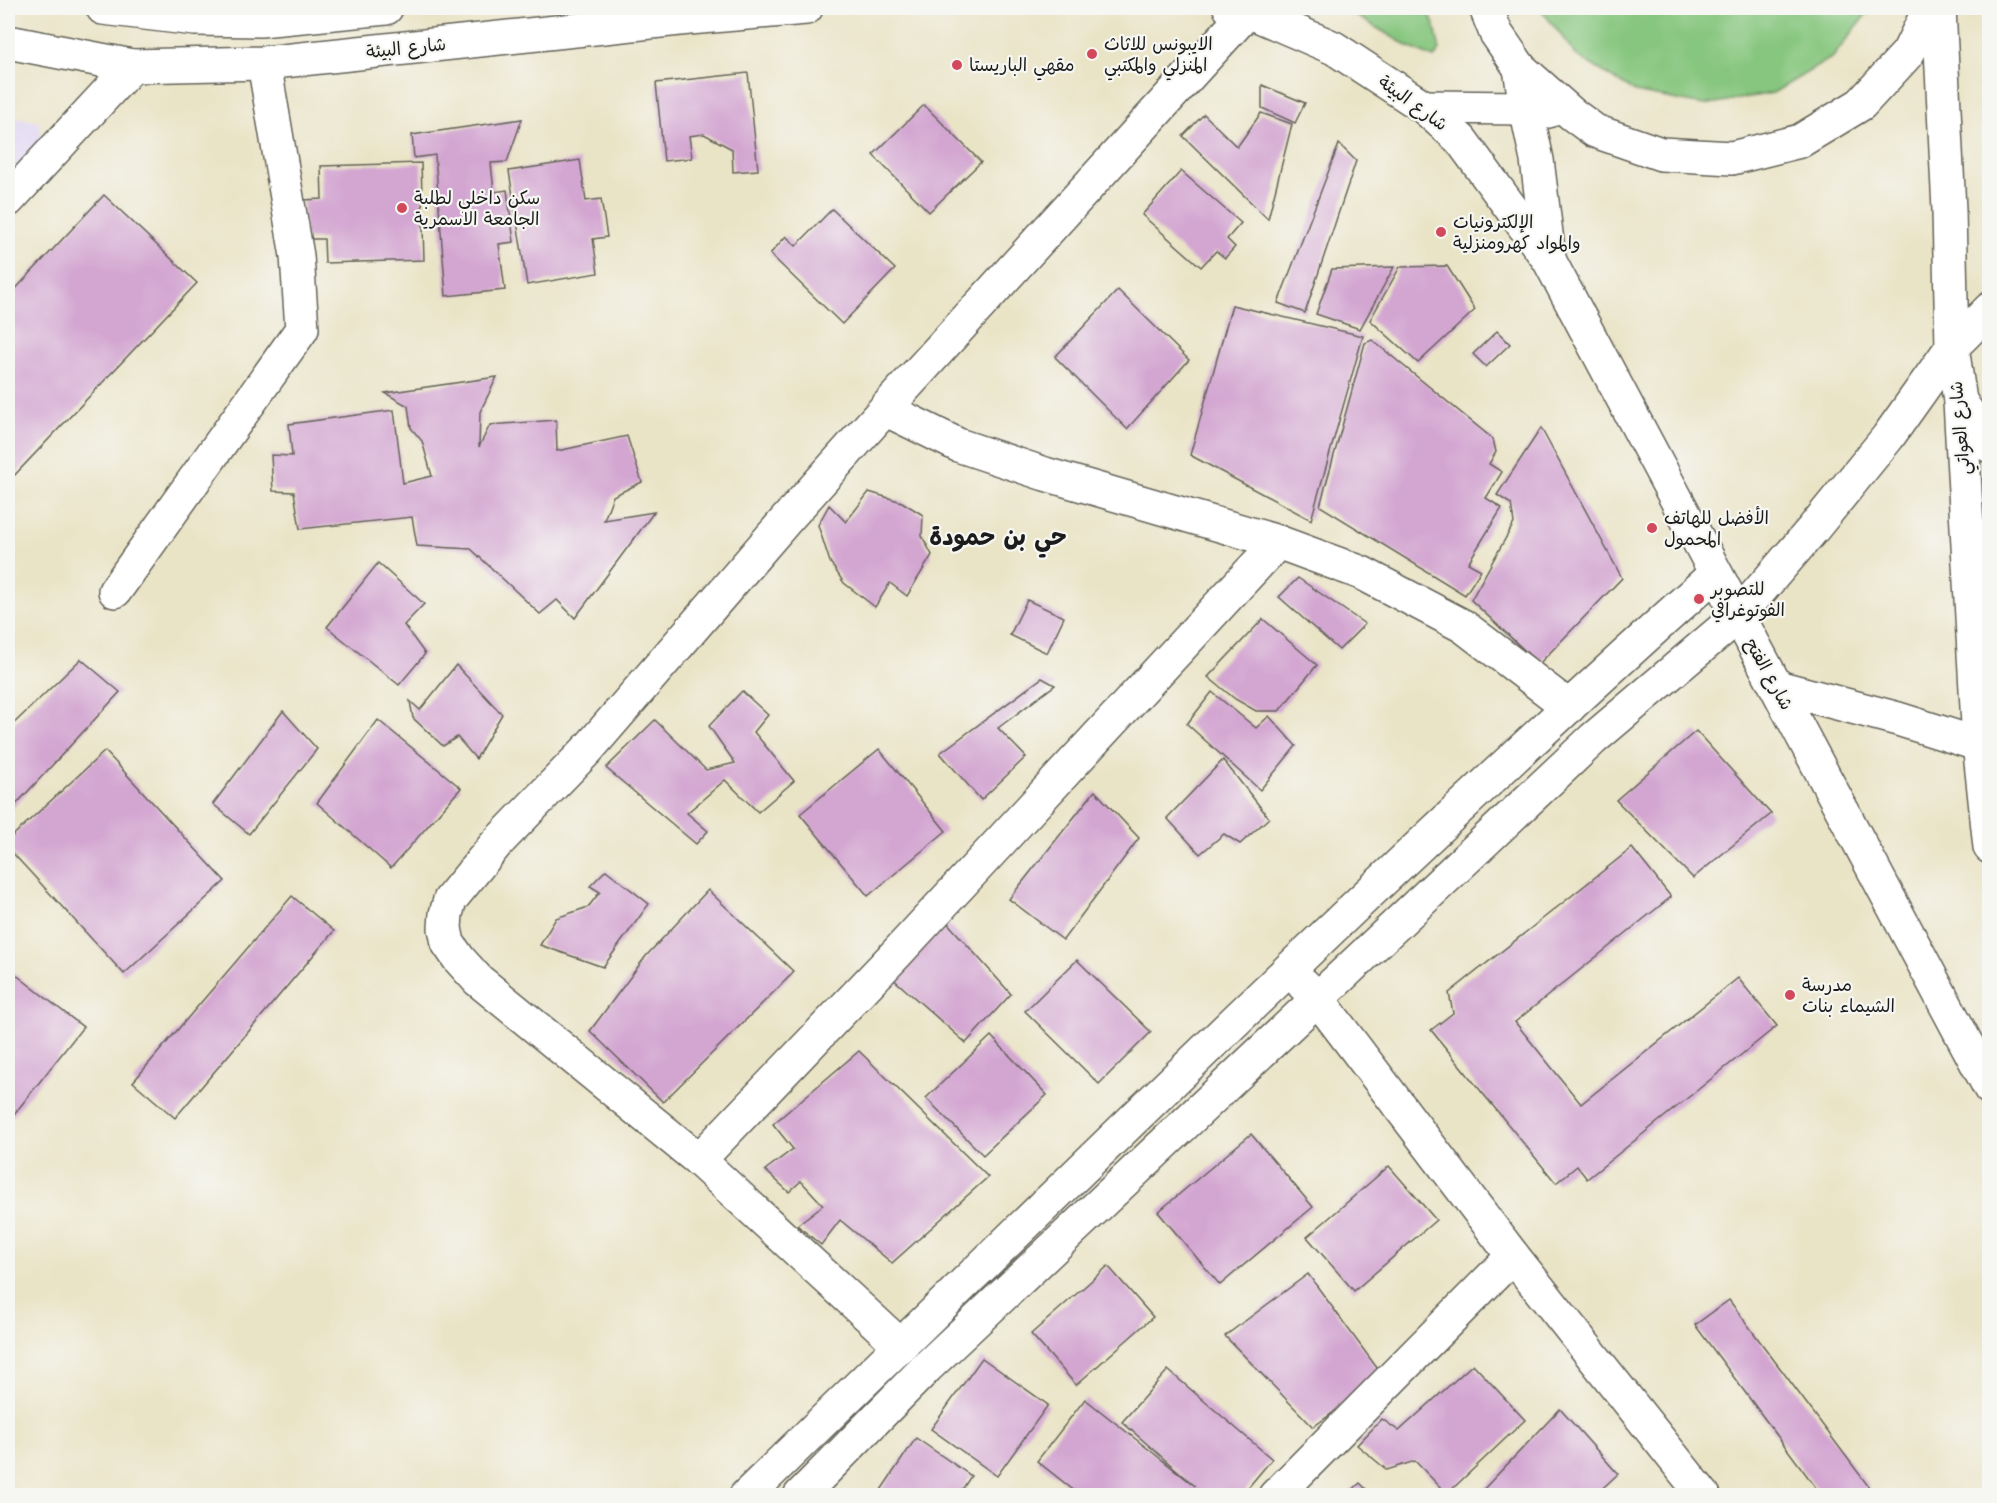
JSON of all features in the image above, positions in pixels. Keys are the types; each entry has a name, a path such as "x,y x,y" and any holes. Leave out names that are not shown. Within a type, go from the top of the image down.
{"street":[{"path":"103,8 196,13 260,20 386,8"},
{"name":"شارع البيئة","path":"8,42 132,66 264,63 689,18 806,8"},
{"path":"1486,8 1496,33 1520,68 1595,131 1661,154 1732,158 1800,141 1861,105 1908,53 1930,8"},
{"name":"شارع العواتي","path":"1939,8 1949,210 1952,347 1960,401 1989,847"},
{"path":"901,1346 699,1160 478,980 459,960 448,943 445,928 446,914 450,900 496,844 589,748 786,520 1239,9"},
{"name":"شارع البيئة","path":"1239,9 1334,48 1424,107 1461,140 1549,260"},
{"path":"115,591 302,329 297,256 264,63"},
{"path":"8,200 132,66"},
{"path":"1520,68 1537,160 1549,260"},
{"path":"1424,107 1526,108 1572,114"},
{"name":"شارع الفتح","path":"1549,260 1989,1088"},
{"path":"800,1496 935,1358 1593,739 1737,616 1813,529 1888,437 1952,347 1989,309"},
{"path":"1960,401 1989,446"},
{"path":"885,409 958,444 1023,467 1278,542 1362,573 1463,626 1569,707"},
{"path":"699,1160 896,954 1278,542"},
{"path":"746,1496 1290,969 1569,707 1715,574"},
{"path":"1777,687 1898,719 1984,745"},
{"path":"1290,969 1318,999 1514,1256 1704,1496"},
{"path":"1275,1496 1514,1256"}],"shaded area":[{"path":"8,116 39,122 42,148 8,185"}],"green space":[{"path":"1343,8 1427,8 1435,27 1440,50 1434,58 1411,48"},
{"path":"1540,8 1871,8 1833,57 1773,93 1704,105 1635,92 1576,55"}],"building":[{"path":"748,73 758,170 733,172 732,149 704,134 689,136 692,158 664,161 656,83"},
{"path":"1262,85 1305,103 1295,123 1262,108"},
{"path":"924,105 981,162 929,212 873,155"},
{"path":"1261,113 1292,124 1268,219 1183,136 1204,114 1237,147"},
{"path":"522,119 507,162 491,163 494,192 507,190 514,242 499,244 505,290 446,296 435,155 414,158 412,135"},
{"path":"1339,144 1356,161 1305,313 1278,303"},
{"path":"580,160 586,201 601,199 607,237 593,239 598,273 527,285 509,171"},
{"path":"421,163 424,260 325,263 324,239 304,239 303,200 322,199 321,166"},
{"path":"1181,171 1241,223 1227,239 1235,247 1225,258 1216,251 1201,267 1142,215"},
{"path":"104,195 197,283 8,482 8,297"},
{"path":"832,209 895,269 842,324 770,254 786,236 796,246"},
{"path":"1447,266 1475,310 1418,363 1370,320 1400,267"},
{"path":"1394,267 1360,329 1316,314 1332,269"},
{"path":"1118,290 1189,360 1127,429 1055,357"},
{"path":"1232,305 1363,336 1311,520 1190,455"},
{"path":"1497,331 1510,344 1486,367 1473,354"},
{"path":"1372,340 1493,439 1496,452 1489,464 1502,472 1486,498 1502,508 1468,563 1481,570 1465,595 1320,506 1365,343"},
{"path":"497,377 480,412 479,447 490,425 556,420 557,451 627,436 642,482 613,496 604,520 654,512 575,618 557,600 540,614 471,549 417,546 412,517 300,529 294,492 273,491 271,455 292,456 289,424 394,410 403,483 432,476 422,441 411,428 408,406 385,393"},
{"path":"1541,428 1622,578 1539,664 1471,600 1514,523 1511,504 1497,495"},
{"path":"869,492 902,502 923,515 922,536 932,555 907,596 890,583 875,607 844,583 830,562 818,525 829,505 846,522"},
{"path":"378,563 424,604 404,625 425,654 399,685 327,627"},
{"path":"1298,578 1365,624 1339,650 1279,597"},
{"path":"1027,600 1064,617 1047,653 1010,635"},
{"path":"1263,619 1317,665 1279,711 1256,711 1235,699 1208,677"},
{"path":"81,659 120,692 8,813 8,729"},
{"path":"456,665 502,714 476,759 457,737 443,746 413,718 410,701 420,710"},
{"path":"1042,678 1055,685 998,728 1026,757 981,800 940,753"},
{"path":"742,691 768,715 754,732 794,781 758,812 725,780 687,813 708,831 696,844 606,768 655,720 706,770 735,763 709,726"},
{"path":"1212,692 1256,728 1269,716 1296,746 1260,790 1187,724"},
{"path":"283,711 317,749 249,834 213,804"},
{"path":"378,720 461,788 391,868 317,803"},
{"path":"1696,731 1771,814 1693,878 1616,800"},
{"path":"879,749 946,831 868,896 800,814"},
{"path":"105,751 225,881 124,974 8,848 8,840"},
{"path":"1223,760 1269,818 1240,844 1224,834 1200,854 1167,818"},
{"path":"1095,791 1139,838 1063,940 1009,899"},
{"path":"1632,848 1671,897 1515,1022 1581,1104 1738,978 1777,1026 1587,1179 1577,1166 1556,1183 1431,1030 1453,1013 1449,993"},
{"path":"606,870 649,904 603,967 540,945 556,918 588,907 600,892 590,886"},
{"path":"708,890 794,972 663,1102 590,1031 646,956"},
{"path":"292,896 334,931 175,1118 133,1082"},
{"path":"944,919 1011,994 966,1043 891,977"},
{"path":"1077,960 1151,1032 1099,1084 1025,1011"},
{"path":"10,970 83,1027 8,1122 8,973"},
{"path":"991,1036 1047,1095 983,1155 926,1098"},
{"path":"859,1051 988,1177 892,1263 840,1220 821,1245 797,1225 823,1205 801,1181 789,1192 765,1170 793,1149 773,1124"},
{"path":"1251,1134 1313,1207 1220,1285 1158,1212"},
{"path":"1389,1166 1436,1220 1354,1291 1307,1237"},
{"path":"1108,1266 1153,1317 1076,1385 1031,1334"},
{"path":"1308,1274 1383,1376 1313,1427 1225,1336"},
{"path":"1729,1300 1869,1487 1857,1496 1822,1496 1695,1325"},
{"path":"982,1358 1048,1405 997,1476 931,1429"},
{"path":"1473,1364 1525,1420 1447,1494 1415,1461 1387,1470 1357,1445 1382,1419 1399,1431"},
{"path":"1168,1370 1272,1459 1241,1496 1081,1496 1037,1461 1085,1399 1195,1486 1122,1422"},
{"path":"1560,1409 1618,1474 1594,1496 1477,1496"},
{"path":"916,1438 971,1476 958,1496 877,1496"},
{"path":"1360,1483 1373,1496 1346,1496"}],"place":[{"name":"الايبونس للاثاث المنزلي والمكتبي","path":"1092,54"},
{"name":"مقهي الباريستا","path":"957,65"},
{"name":"سكن داخلي لطلبة الجامعة اﻻسمرية","path":"402,208"},
{"name":"الإلكترونيات والمواد كهرومنزلية","path":"1441,232"},
{"name":"الأفضل للهاتف المحمول","path":"1652,528"},
{"name":"للتصوير الفوتوغرافي","path":"1699,599"},
{"name":"مدرسة الشيماء بنات","path":"1790,995"}],"district":[{"name":"حي بن حمودة","path":"998,537"}]}
